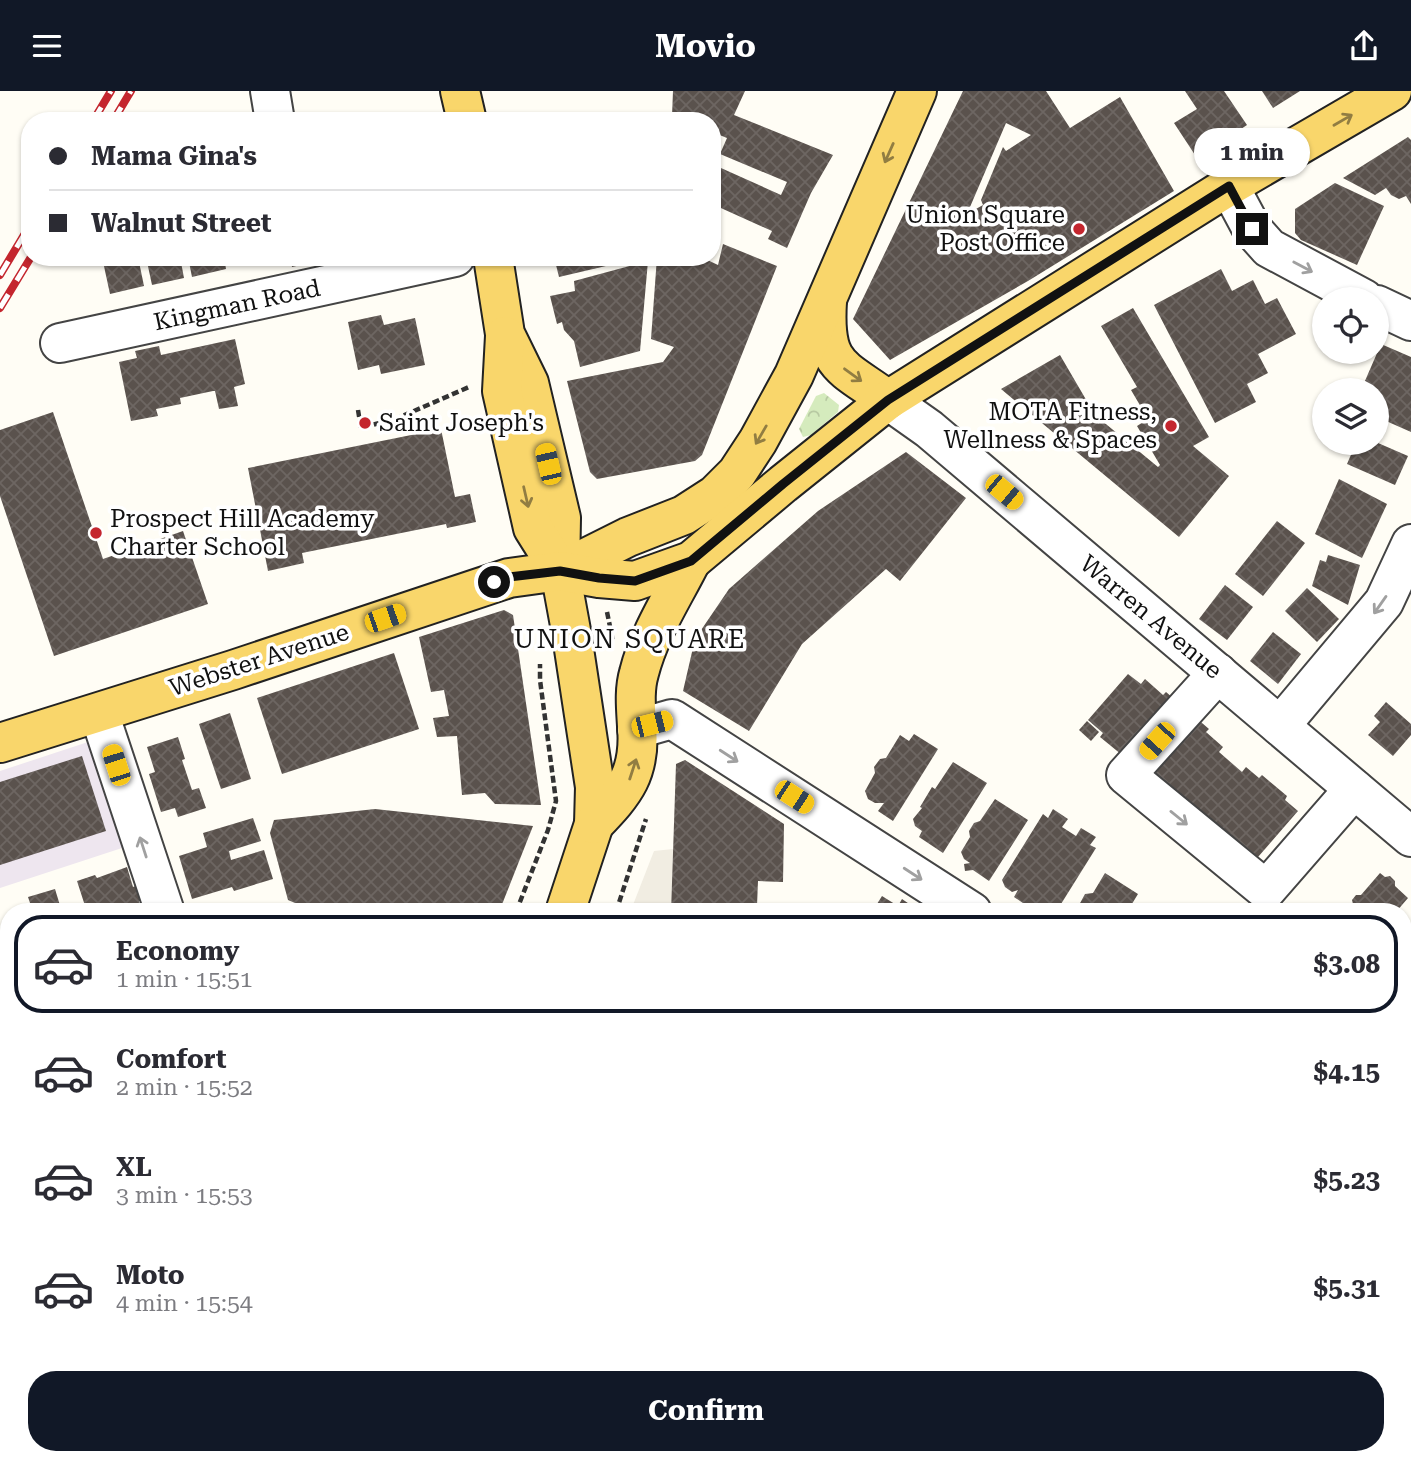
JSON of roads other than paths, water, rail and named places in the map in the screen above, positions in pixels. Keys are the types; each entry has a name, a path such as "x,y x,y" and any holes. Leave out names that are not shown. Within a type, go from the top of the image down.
{"main road":[{"path":"460,91 465,112"},
{"path":"560,571 628,537 684,515 728,484 758,441 794,375 917,91"},
{"path":"560,571 635,581 691,561 888,400 1229,186 1392,91"},
{"path":"494,266 505,334 502,391 533,529 560,571 593,774 594,824 568,903"},
{"path":"828,292 827,344 847,372 888,400"},
{"path":"594,824 628,785 637,760 635,693 642,663 691,561"},
{"name":"Webster Avenue","path":"0,743 99,713 509,577 560,571"}],"street":[{"path":"270,91 274,112"},
{"path":"1229,186 1252,229 1269,248 1342,287"},
{"name":"Kingman Road","path":"60,343 414,266"},
{"path":"1389,311 1411,321"},
{"name":"Warren Avenue","path":"888,400 929,429 1411,837"},
{"path":"1280,726 1384,603 1411,544"},
{"path":"1218,673 1126,775 1266,890 1354,789"},
{"path":"99,713 162,903"},
{"path":"637,729 672,719 958,903"}],"railway":[{"path":"98,112 111,91"},
{"path":"118,112 131,91"},
{"path":"0,275 21,240"},
{"path":"0,308 26,266"}],"place":[{"name":"Union Square Post Office","path":"1079,229"},
{"name":"Saint Joseph's","path":"365,423"},
{"name":"MOTA Fitness, Wellness & Spaces","path":"1171,426"},
{"name":"Prospect Hill Academy Charter School","path":"96,533"}],"district":[{"name":"UNION SQUARE","path":"630,639"}]}
